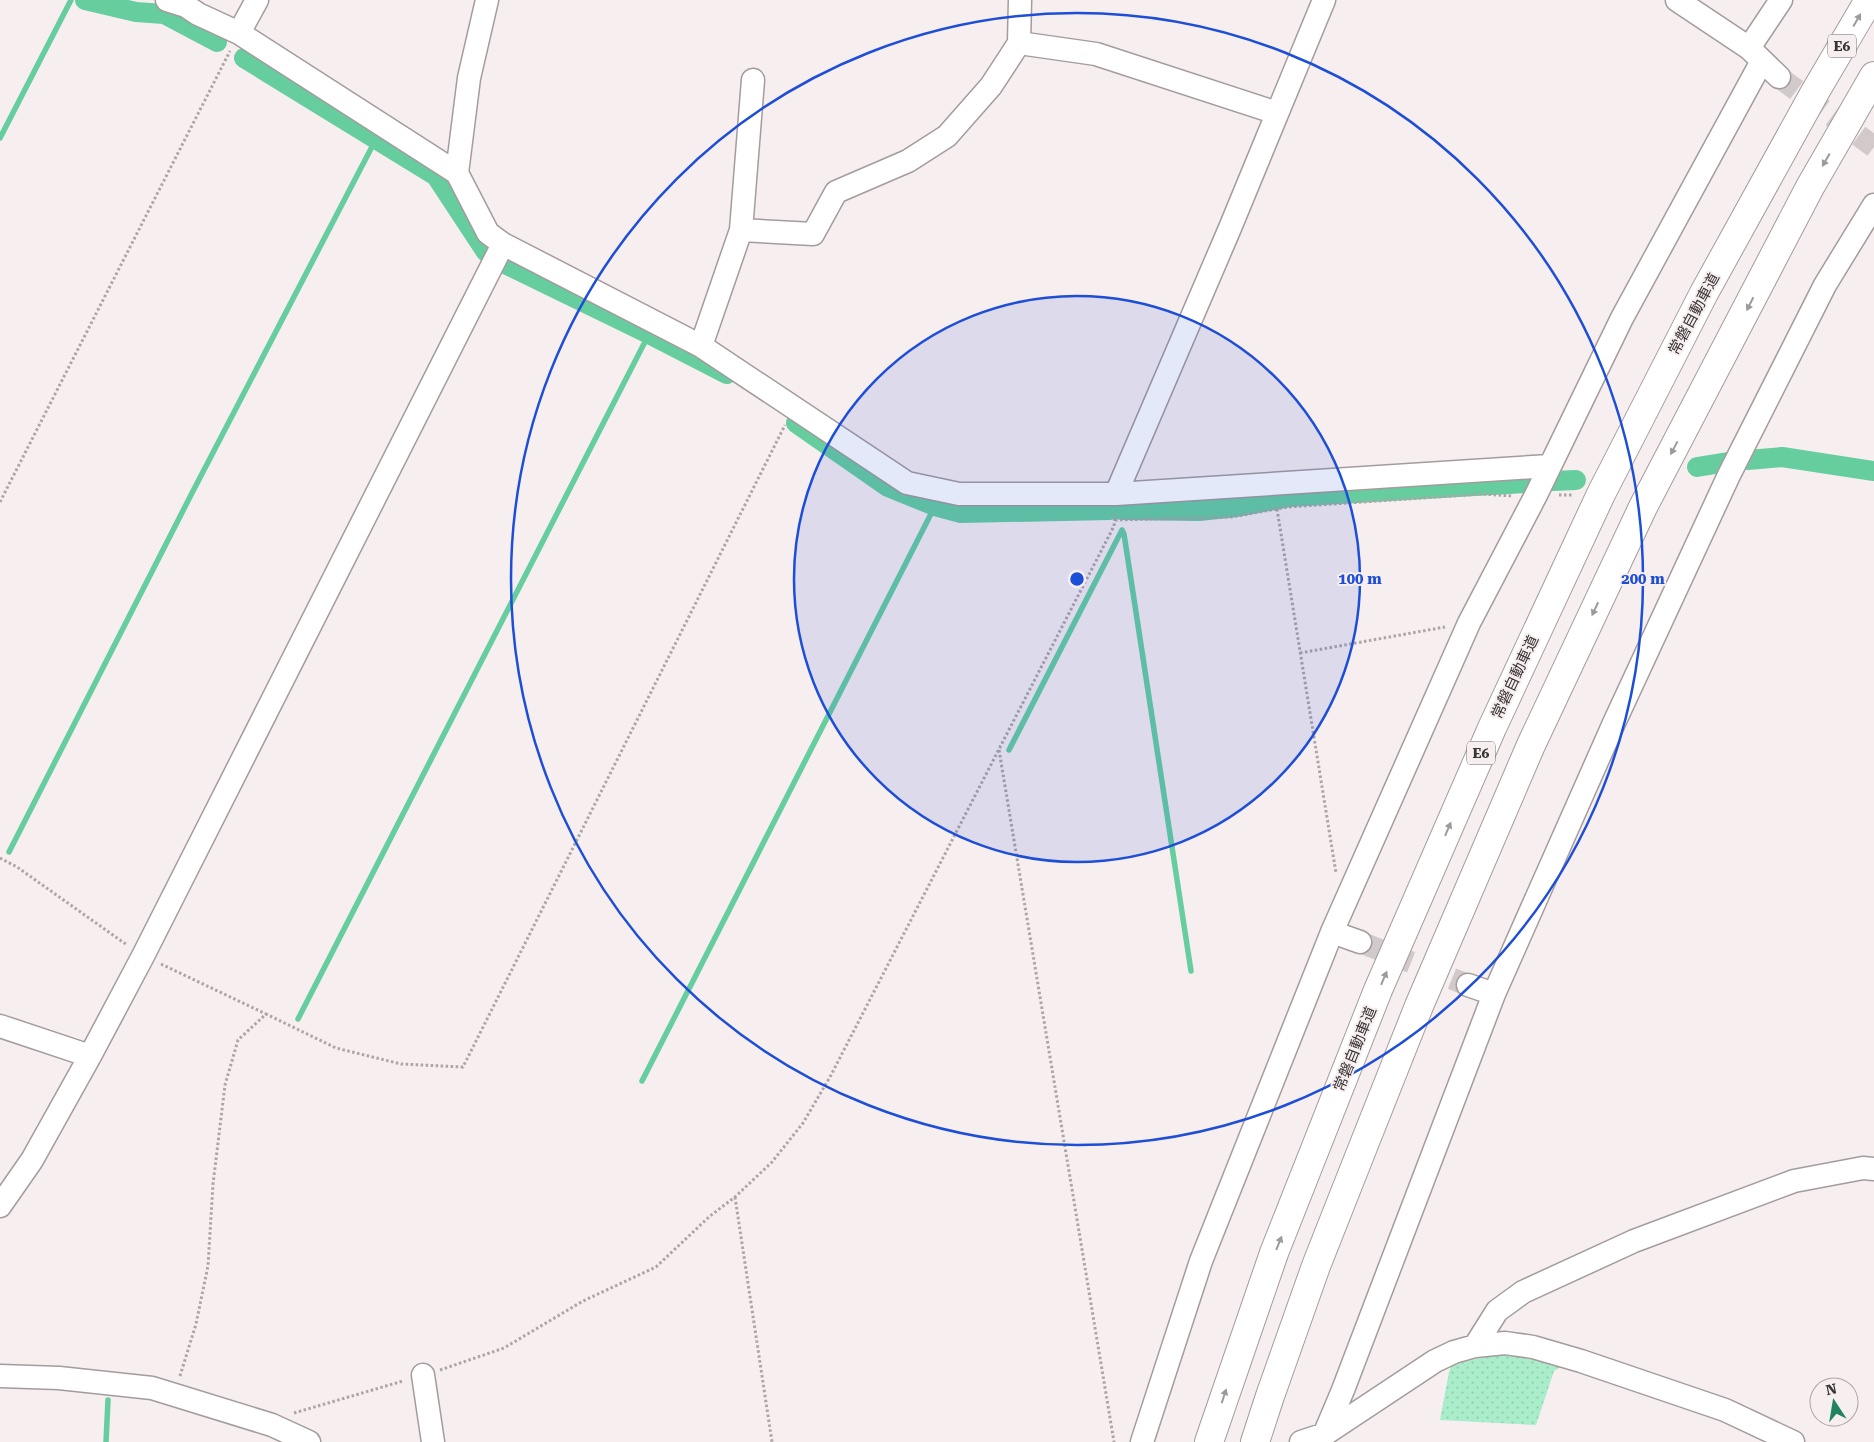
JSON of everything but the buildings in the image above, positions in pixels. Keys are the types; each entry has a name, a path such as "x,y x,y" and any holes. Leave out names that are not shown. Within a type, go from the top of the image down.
{"highway":[{"name":"常磐自動車道","path":"1209,1442 1274,1253 1378,990 1492,728 1605,486 1704,292 1868,0"},
{"path":"1255,1442 1316,1266 1419,1006 1532,745 1643,507 1810,187 1874,76"}],"street":[{"path":"167,0 186,6 198,14 240,33 457,173 488,232 503,244 701,346 907,483 959,494 1116,494 1549,466"},
{"path":"240,33 258,0"},
{"path":"457,173 469,78 487,0"},
{"path":"742,230 813,234 836,192 908,160 947,136 991,86 1019,43 1020,0"},
{"path":"1116,494 1324,0"},
{"path":"1677,0 1755,55 1780,76"},
{"path":"1142,1442 1201,1261 1332,932 1469,623 1536,495 1781,0"},
{"path":"1019,43 1096,54 1277,113"},
{"path":"701,346 742,230 753,80"},
{"path":"1323,1438 1494,994 1614,723 1729,475 1825,285 1874,205"},
{"path":"0,1206 32,1160 144,956 503,244"},
{"path":"1332,932 1360,942"},
{"path":"1468,984 1494,994"},
{"path":"0,1026 90,1056"},
{"path":"1475,1346 1497,1312 1523,1292 1634,1241 1794,1182 1863,1168 1874,1169"},
{"path":"1301,1442 1323,1438 1435,1361 1454,1352 1475,1346 1505,1343 1532,1347 1581,1361 1725,1410 1793,1442"},
{"path":"423,1375 433,1442"},
{"path":"0,1376 59,1378 152,1388 175,1394 272,1434 309,1442"}],"path":[{"path":"0,502 240,33"},
{"path":"0,858 17,867 144,956 336,1048 400,1064 463,1067 794,407"},
{"path":"272,1434 288,1415 423,1375 504,1348 583,1301 656,1267 710,1216 735,1197 772,1162 803,1123 830,1077 999,750 1114,526 1116,494"},
{"path":"1114,520 1230,517 1277,509 1482,494 1536,495"},
{"path":"1277,509 1342,911"},
{"path":"1300,653 1469,623"},
{"path":"999,750 1114,1442"},
{"path":"175,1394 196,1324 208,1266 213,1184 225,1085 238,1040 266,1014"},
{"path":"735,1197 772,1442"}],"green space":[{"path":"1512,1353 1563,1365 1554,1371 1536,1425 1440,1420 1452,1365 1496,1354"}],"waterway":[{"path":"0,138 71,0"},
{"path":"85,0 136,12 164,14 217,42"},
{"path":"244,58 436,176 486,252"},
{"path":"9,852 192,493 376,139"},
{"path":"507,265 727,374"},
{"path":"298,1019 649,334"},
{"path":"796,423 888,487 935,506 961,513 1110,510"},
{"path":"1748,460 1782,457 1874,471"},
{"path":"1697,467 1728,462"},
{"path":"1552,481 1576,480"},
{"path":"1121,510 1199,511 1237,507 1290,497 1527,483"},
{"path":"642,1081 935,506"},
{"path":"1122,530 1191,971"},
{"path":"1009,750 1122,530"},
{"path":"106,1442 108,1400"}],"tunnel":[{"path":"1779,77 1874,147"},
{"path":"1360,942 1468,985"}]}
